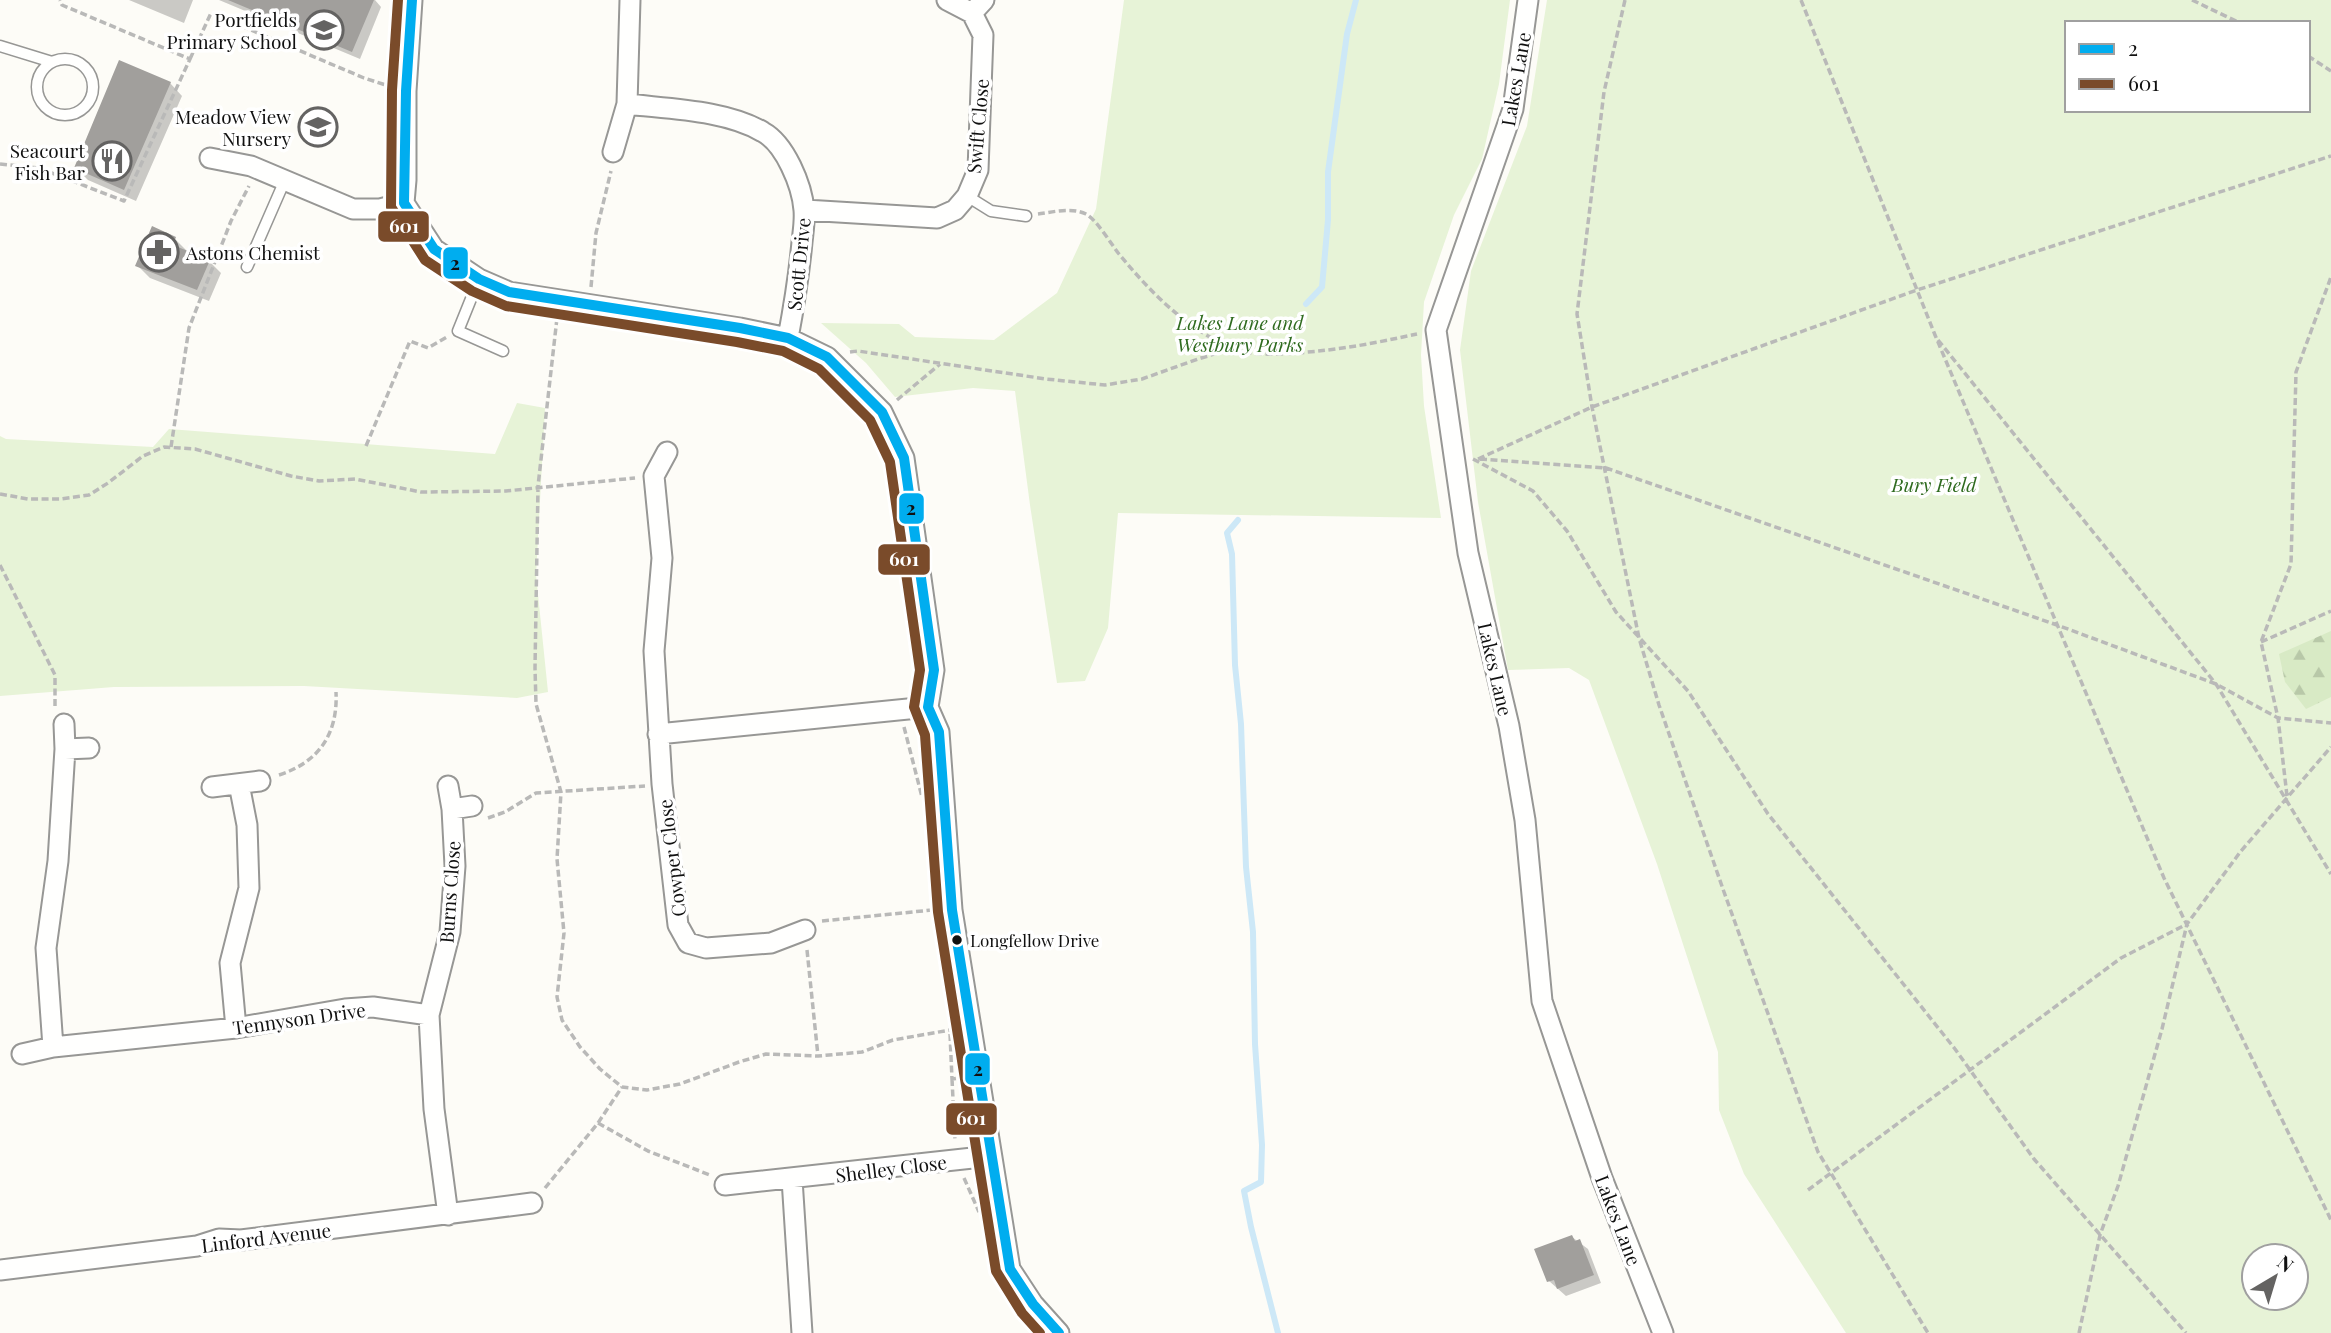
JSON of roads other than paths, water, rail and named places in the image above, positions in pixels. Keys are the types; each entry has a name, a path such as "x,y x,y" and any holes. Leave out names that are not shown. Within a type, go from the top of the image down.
{"street":[{"path":"412,0 406,91 407,180 404,203 434,249 478,279 509,292 788,338 827,357 882,412 904,458 934,670 928,707 939,732 952,910 1010,1269 1032,1304 1059,1333"},
{"path":"613,152 627,104 630,0"},
{"name":"Swift Close","path":"804,210 937,218 955,210 967,196 978,170 983,35 978,7 947,0"},
{"name":"Lakes Lane","path":"1528,0 1513,109 1436,330 1468,553 1509,726 1525,820 1542,1001 1602,1178 1663,1333"},
{"name":"Scott Drive","path":"627,104 720,116 742,122 765,132 779,146 790,163 804,210 798,286 788,338"},
{"path":"210,158 257,169 353,209 380,209 404,203"},
{"path":"667,452 654,476 662,558 654,651 658,734 928,707"},
{"path":"53,1047 46,948 58,861 65,749 64,723"},
{"name":"Cowper Close","path":"658,734 678,925 688,943 706,948 771,943 805,930"},
{"path":"65,749 89,748"},
{"path":"212,787 260,781"},
{"path":"236,1028 230,963 249,888 247,825 239,784"},
{"name":"Burns Close","path":"429,1015 450,932 455,866 448,786"},
{"path":"452,809 472,806"},
{"name":"Tennyson Drive","path":"22,1054 53,1047 236,1028 345,1009 373,1007 429,1015"},
{"path":"429,1015 434,1109 448,1214"},
{"name":"Shelley Close","path":"725,1185 990,1156"},
{"path":"792,1179 802,1333"},
{"name":"Linford Avenue","path":"0,1269 197,1246 219,1239 241,1240 532,1203"}],"lane":[{"path":"0,46 52,62 70,60 86,69 93,86 89,103 82,110 65,115 56,114 41,102 37,85 40,76 52,62"},
{"path":"247,267 285,180"},
{"path":"967,196 991,211 1026,216"},
{"path":"478,279 458,331 503,351"}],"waterway":[{"path":"1306,304 1322,287 1328,220 1328,172 1347,34 1356,0"},
{"path":"1238,520 1227,533 1232,554 1235,665 1241,724 1246,867 1253,932 1255,1044 1262,1145 1261,1182 1244,1191 1278,1333"}],"place":[{"name":"Portfields Primary School","path":"324,30"},
{"name":"Meadow View Nursery","path":"318,127"},
{"name":"Seacourt Fish Bar","path":"112,161"},
{"name":"Astons Chemist","path":"159,252"},
{"name":"Longfellow Drive","path":"957,940"}],"park label":[{"name":"Lakes Lane and Westbury Parks","path":"1240,333"},
{"name":"Bury Field","path":"1934,484"}]}
